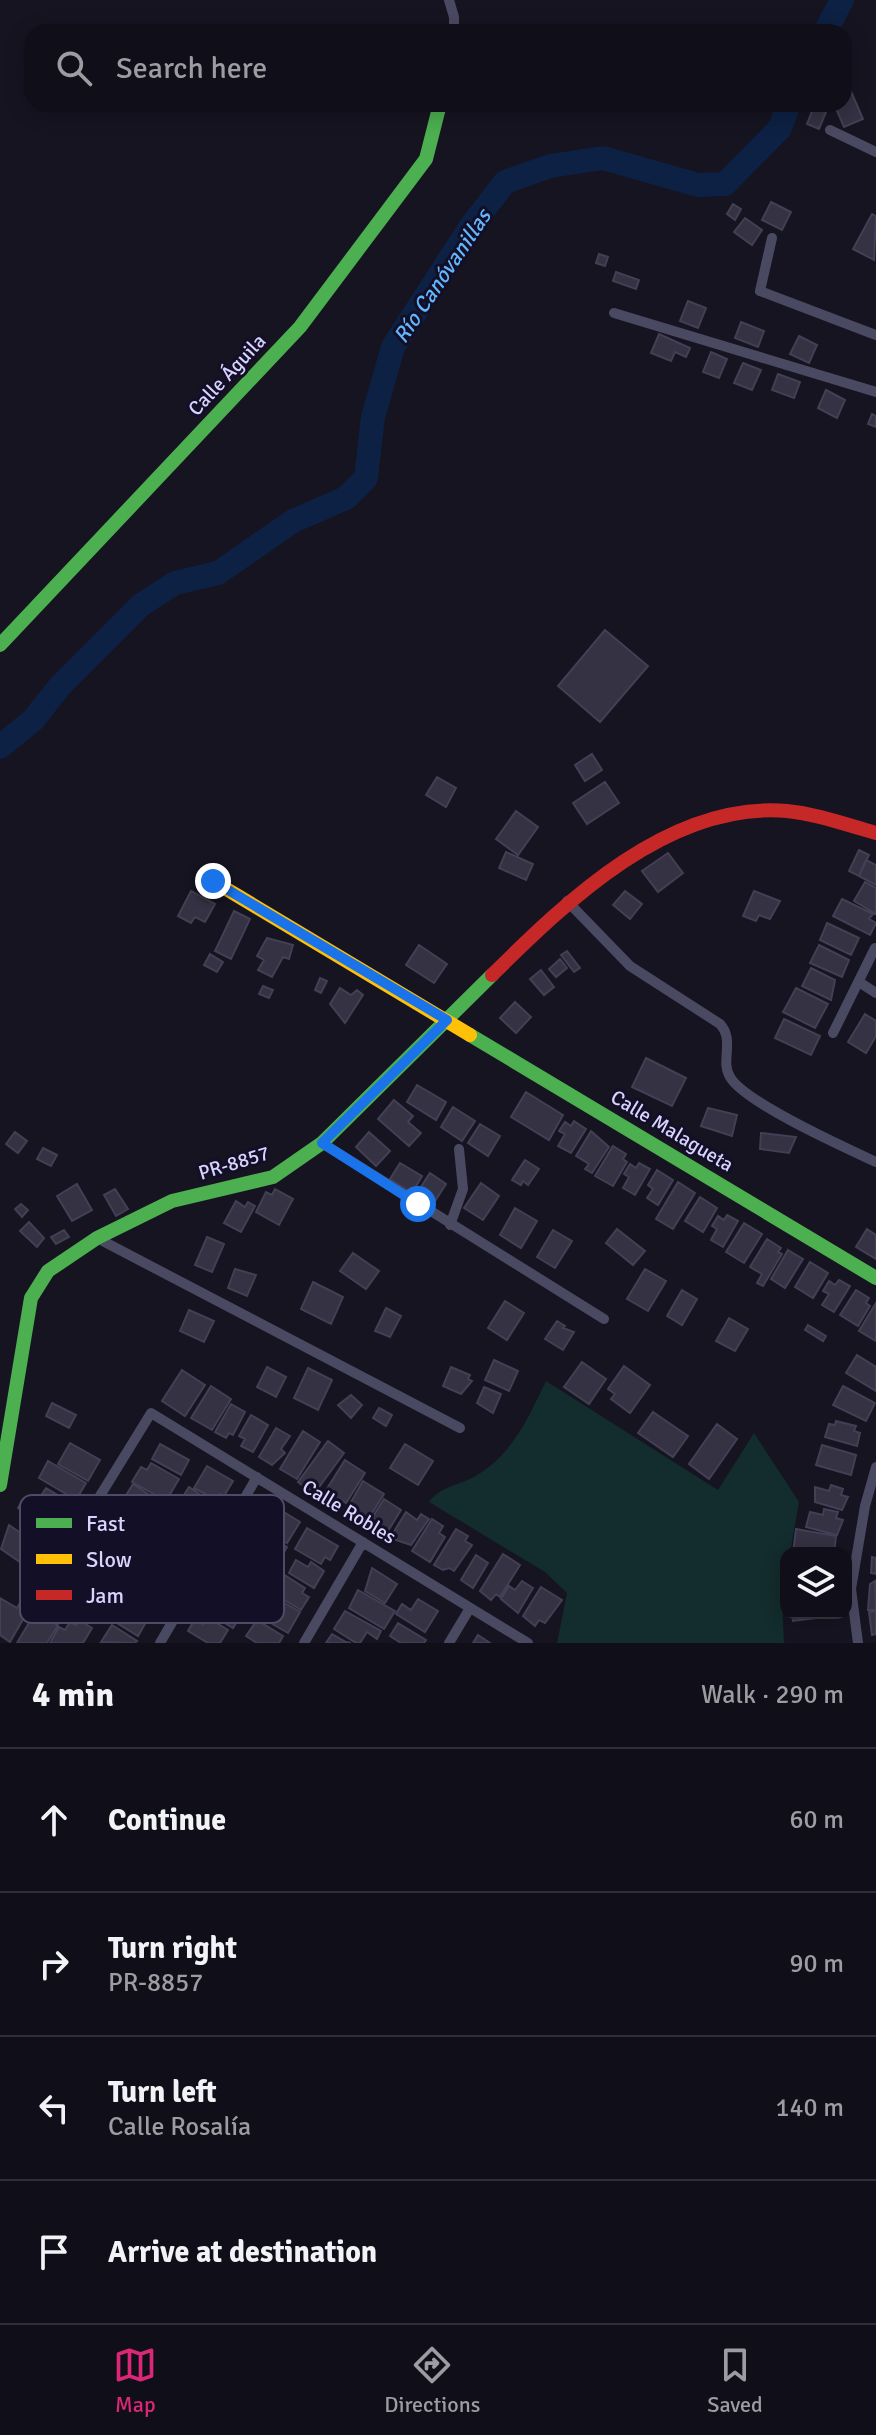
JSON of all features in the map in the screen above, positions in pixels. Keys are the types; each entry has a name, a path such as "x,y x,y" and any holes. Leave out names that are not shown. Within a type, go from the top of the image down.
{"street":[{"path":"449,0 454,24"},
{"name":"Calle Águila","path":"0,645 300,327 426,159 438,112"},
{"path":"830,130 876,152"},
{"path":"772,238 760,291 876,335"},
{"path":"614,313 876,392"},
{"name":"PR-8857","path":"0,1485 31,1298 48,1271 97,1238 172,1201 273,1177 322,1143 567,901 604,871 714,819 737,814 785,811 876,833"},
{"name":"Calle Malagueta","path":"213,881 876,1278"},
{"path":"567,901 630,966 720,1024 728,1037 727,1071 738,1086 803,1127 876,1162"},
{"path":"833,1033 875,948"},
{"path":"859,982 876,993"},
{"path":"322,1143 604,1319"},
{"path":"450,1225 463,1189 459,1149"},
{"path":"97,1238 460,1428"},
{"name":"Calle Robles","path":"101,1495 151,1413 528,1643"},
{"path":"858,1643 851,1589 876,1467"},
{"path":"246,1495 257,1477"},
{"path":"304,1643 363,1542"},
{"path":"449,1643 470,1608"},
{"path":"160,1643 172,1623"}],"green space":[{"path":"546,1381 718,1490 754,1433 799,1502 791,1547 780,1547 780,1619 783,1619 784,1643 557,1643 567,1593 545,1572 429,1502 445,1489 490,1466 519,1433"}],"building":[{"path":"852,94 863,119 844,127 837,112 852,112"},
{"path":"812,112 826,112 819,129 807,124"},
{"path":"771,202 791,212 782,230 762,220"},
{"path":"733,204 741,209 735,220 727,214"},
{"path":"872,214 876,216 874,260 853,249"},
{"path":"745,218 762,230 752,245 734,232"},
{"path":"599,254 608,257 605,266 596,263"},
{"path":"616,272 639,280 636,289 613,281"},
{"path":"688,301 706,308 698,328 680,321"},
{"path":"741,322 764,331 758,347 735,338"},
{"path":"659,334 690,348 686,357 675,352 671,361 651,353"},
{"path":"799,336 817,345 809,363 790,354"},
{"path":"711,352 727,359 719,378 703,372"},
{"path":"743,363 761,370 752,390 734,383"},
{"path":"778,374 800,382 794,398 772,390"},
{"path":"826,390 845,400 837,418 818,408"},
{"path":"872,414 876,416 876,427 868,424"},
{"path":"605,630 648,666 600,722 558,686"},
{"path":"592,754 602,770 585,781 575,765"},
{"path":"437,777 456,788 446,807 426,795"},
{"path":"605,782 619,803 587,824 573,803"},
{"path":"516,811 538,827 518,855 496,839"},
{"path":"859,850 869,855 859,876 849,871"},
{"path":"506,852 533,864 526,880 499,868"},
{"path":"668,853 683,873 658,892 642,871"},
{"path":"866,860 876,865 876,885 859,876"},
{"path":"865,882 876,888 876,914 854,901"},
{"path":"191,891 215,904 205,922 195,917 191,923 178,916"},
{"path":"625,891 642,904 630,919 613,905"},
{"path":"754,891 780,901 770,919 759,915 756,921 743,916"},
{"path":"842,899 873,914 869,919 876,923 870,935 833,916"},
{"path":"234,911 250,919 231,959 215,951"},
{"path":"827,923 859,938 851,955 820,940"},
{"path":"267,938 293,945 289,959 283,957 272,977 258,970 264,960 257,956"},
{"path":"419,945 447,964 434,983 406,965"},
{"path":"819,945 849,960 842,977 810,963"},
{"path":"567,951 580,968 574,972 561,955"},
{"path":"210,954 223,962 217,972 204,965"},
{"path":"560,959 567,968 556,977 549,969"},
{"path":"811,968 835,980 831,1000 802,986"},
{"path":"541,970 554,987 544,995 530,979"},
{"path":"320,978 327,981 321,993 315,990"},
{"path":"263,986 273,990 269,998 259,994"},
{"path":"340,988 351,995 357,990 363,995 345,1023 330,1004"},
{"path":"796,988 828,1004 815,1028 783,1012"},
{"path":"515,1002 531,1017 516,1033 500,1018"},
{"path":"865,1014 876,1021 876,1036 866,1053 848,1042"},
{"path":"784,1019 820,1036 811,1055 775,1038"},
{"path":"646,1058 686,1078 672,1106 632,1087"},
{"path":"417,1085 446,1102 436,1120 407,1102"},
{"path":"526,1092 563,1115 549,1140 511,1117"},
{"path":"394,1100 413,1116 408,1122 421,1133 409,1146 378,1119"},
{"path":"453,1107 475,1121 462,1141 441,1127"},
{"path":"708,1108 737,1115 732,1136 701,1126"},
{"path":"574,1121 586,1129 571,1153 558,1146 565,1134 559,1131 565,1122 571,1126"},
{"path":"480,1124 500,1136 488,1156 468,1143"},
{"path":"591,1131 609,1147 592,1173 585,1169 589,1164 576,1156"},
{"path":"15,1132 27,1141 18,1153 6,1144"},
{"path":"369,1132 390,1151 376,1166 356,1147"},
{"path":"761,1133 796,1137 789,1153 760,1149"},
{"path":"613,1146 626,1154 623,1159 627,1162 613,1186 595,1176"},
{"path":"43,1148 57,1155 51,1166 37,1159"},
{"path":"525,1160 539,1169 528,1185 523,1181 521,1185 512,1180"},
{"path":"400,1163 422,1176 412,1193 390,1179"},
{"path":"639,1163 650,1169 635,1195 623,1188 629,1177 624,1174 630,1164 636,1168"},
{"path":"657,1170 673,1180 658,1205 647,1198 653,1189 648,1185"},
{"path":"430,1173 446,1184 433,1204 417,1193"},
{"path":"678,1182 695,1193 673,1229 656,1219"},
{"path":"481,1183 499,1196 483,1220 464,1208"},
{"path":"77,1184 92,1210 72,1221 57,1196"},
{"path":"115,1189 128,1209 116,1216 104,1195"},
{"path":"275,1189 293,1199 279,1225 256,1212 266,1192 272,1195"},
{"path":"700,1197 717,1208 703,1232 685,1221"},
{"path":"236,1201 245,1207 248,1202 255,1206 241,1232 224,1223"},
{"path":"21,1204 28,1210 22,1217 15,1209"},
{"path":"515,1208 537,1221 521,1248 500,1235"},
{"path":"727,1215 738,1221 723,1247 711,1240 717,1229 712,1226 718,1216 724,1220"},
{"path":"29,1222 44,1238 37,1247 20,1231"},
{"path":"744,1223 762,1234 744,1263 726,1252"},
{"path":"617,1229 645,1251 633,1265 606,1243"},
{"path":"867,1229 876,1235 876,1259 856,1247"},
{"path":"64,1230 69,1237 56,1244 51,1237"},
{"path":"553,1230 572,1241 555,1268 537,1257"},
{"path":"207,1237 224,1244 212,1272 195,1265"},
{"path":"767,1239 781,1248 778,1252 782,1254 763,1286 757,1283 762,1274 750,1267"},
{"path":"788,1250 803,1259 785,1288 771,1279"},
{"path":"353,1253 379,1271 366,1289 340,1271"},
{"path":"810,1262 828,1273 813,1298 795,1287"},
{"path":"235,1269 256,1275 247,1296 228,1288"},
{"path":"645,1269 666,1281 648,1311 627,1299"},
{"path":"839,1280 850,1286 834,1312 822,1305 829,1294 823,1291 829,1281 835,1285"},
{"path":"313,1282 343,1297 331,1324 301,1309"},
{"path":"682,1290 697,1299 682,1325 667,1316"},
{"path":"856,1290 869,1298 866,1303 870,1306 858,1326 840,1315"},
{"path":"505,1301 524,1313 507,1340 488,1328"},
{"path":"876,1303 876,1341 859,1331"},
{"path":"386,1308 401,1316 390,1337 375,1331"},
{"path":"189,1310 214,1321 204,1342 180,1331"},
{"path":"729,1318 748,1329 735,1351 716,1341"},
{"path":"557,1321 565,1326 563,1328 574,1332 563,1350 545,1339"},
{"path":"808,1325 826,1336 823,1341 805,1330"},
{"path":"857,1355 876,1367 876,1391 846,1373"},
{"path":"494,1360 518,1371 509,1391 485,1380"},
{"path":"582,1362 606,1379 589,1404 564,1387"},
{"path":"624,1366 650,1385 630,1413 611,1399 615,1394 608,1389"},
{"path":"267,1367 286,1377 276,1397 257,1387"},
{"path":"451,1367 470,1375 468,1379 472,1381 461,1394 443,1386"},
{"path":"308,1368 332,1380 318,1410 294,1398"},
{"path":"182,1370 205,1385 185,1416 162,1401"},
{"path":"211,1386 231,1399 212,1430 191,1418"},
{"path":"843,1386 875,1403 866,1421 833,1405"},
{"path":"484,1387 501,1394 493,1413 477,1403"},
{"path":"351,1395 362,1405 351,1418 338,1405"},
{"path":"52,1403 76,1415 69,1428 46,1416"},
{"path":"231,1404 245,1412 233,1435 229,1433 226,1438 215,1432"},
{"path":"379,1408 392,1415 386,1426 373,1418"},
{"path":"653,1412 688,1436 673,1457 638,1433"},
{"path":"251,1415 268,1425 253,1452 241,1446 245,1439 239,1436"},
{"path":"836,1421 856,1426 854,1431 860,1433 857,1446 825,1437 829,1424 835,1425"},
{"path":"717,1424 737,1439 709,1479 689,1464"},
{"path":"276,1428 290,1436 281,1449 285,1453 272,1465 259,1457"},
{"path":"303,1431 320,1442 297,1479 280,1469"},
{"path":"328,1441 344,1453 314,1494 298,1482"},
{"path":"70,1443 100,1460 88,1481 58,1464"},
{"path":"160,1444 189,1460 181,1475 152,1459"},
{"path":"405,1444 433,1461 418,1485 390,1468"},
{"path":"822,1445 856,1455 851,1475 816,1465"},
{"path":"345,1460 365,1473 346,1503 340,1499 339,1505 323,1495"},
{"path":"48,1461 86,1483 79,1495 68,1495 39,1478"},
{"path":"151,1463 179,1479 170,1495 155,1495 132,1482 141,1467 147,1470"},
{"path":"207,1466 233,1481 225,1495 207,1495 194,1488"},
{"path":"363,1481 384,1494 366,1523 346,1511"},
{"path":"133,1484 150,1495 126,1495"},
{"path":"831,1485 843,1489 841,1495 848,1497 842,1510 815,1502 815,1487 829,1491"},
{"path":"189,1487 201,1495 184,1495"},
{"path":"46,1488 58,1495 41,1495"},
{"path":"384,1499 401,1510 388,1531 383,1528 373,1530 367,1526"},
{"path":"824,1509 838,1512 836,1518 843,1520 837,1535 806,1527 810,1512 823,1515"},
{"path":"284,1512 300,1522 287,1543 284,1541"},
{"path":"406,1512 417,1520 421,1514 429,1519 411,1545 390,1538"},
{"path":"432,1519 443,1526 439,1533 445,1537 430,1562 412,1551"},
{"path":"9,1525 20,1533 20,1562 1,1549"},
{"path":"307,1528 338,1546 330,1560 325,1557 321,1564 295,1549"},
{"path":"456,1529 468,1536 465,1541 472,1545 454,1571 449,1568 443,1570 434,1565"},
{"path":"796,1529 836,1536 835,1547 794,1547"},
{"path":"503,1554 520,1565 500,1597 496,1594 491,1600 480,1591"},
{"path":"476,1555 488,1563 473,1588 461,1580"},
{"path":"872,1557 876,1558 876,1574 871,1573"},
{"path":"296,1560 308,1567 311,1562 324,1571 314,1588 289,1573"},
{"path":"372,1568 397,1584 385,1603 365,1591"},
{"path":"284,1575 305,1588 302,1593 309,1597 301,1610 284,1600"},
{"path":"522,1581 533,1588 518,1613 501,1599 509,1586 515,1590"},
{"path":"875,1581 876,1610 868,1610 870,1584"},
{"path":"541,1587 562,1600 545,1623 539,1620 535,1626 523,1616"},
{"path":"358,1590 395,1611 384,1629 349,1608"},
{"path":"0,1598 17,1608 20,1603 21,1623 10,1642 0,1635"},
{"path":"418,1599 438,1611 425,1632 396,1614 402,1604 411,1610"},
{"path":"284,1603 300,1612 288,1633 271,1623 284,1623"},
{"path":"345,1611 381,1631 377,1639 367,1632 360,1643 356,1643 334,1629"},
{"path":"876,1611 876,1634 872,1635 869,1612"},
{"path":"29,1623 58,1625 47,1643 17,1643"},
{"path":"69,1623 84,1623 92,1628 83,1643 50,1643 59,1627 65,1630"},
{"path":"117,1623 145,1623 138,1636"},
{"path":"193,1623 217,1623 228,1630 220,1643 208,1643 188,1631"},
{"path":"255,1623 262,1623 283,1636 279,1643 257,1643 246,1636"},
{"path":"398,1623 426,1640 424,1643 401,1643 390,1636"},
{"path":"112,1625 137,1641 101,1642"},
{"path":"332,1634 346,1642 351,1643 326,1643"},
{"path":"478,1635 490,1643 473,1643"}],"waterway":[{"name":"Río Canóvanillas","path":"829,24 842,0"},
{"name":"Río Canóvanillas","path":"0,747 33,720 60,686 141,605 175,583 218,573 293,521 346,498 366,478 373,417 393,347 471,226 505,182 550,166 603,158 698,185 725,184 780,128 786,112"}],"traffic: fast":[{"path":"0,645 300,327 426,159 438,112"},
{"path":"0,1485 31,1298 48,1271 97,1238 172,1201 273,1177 322,1143 492,975"},
{"path":"470,1035 876,1278"}],"traffic: slow":[{"path":"213,881 470,1035"}],"traffic: jam":[{"path":"492,975 554,916 624,861 662,839 702,822 744,812 787,811 876,833"}],"route":[{"path":"213,881 447,1020 322,1143 418,1204"}]}
